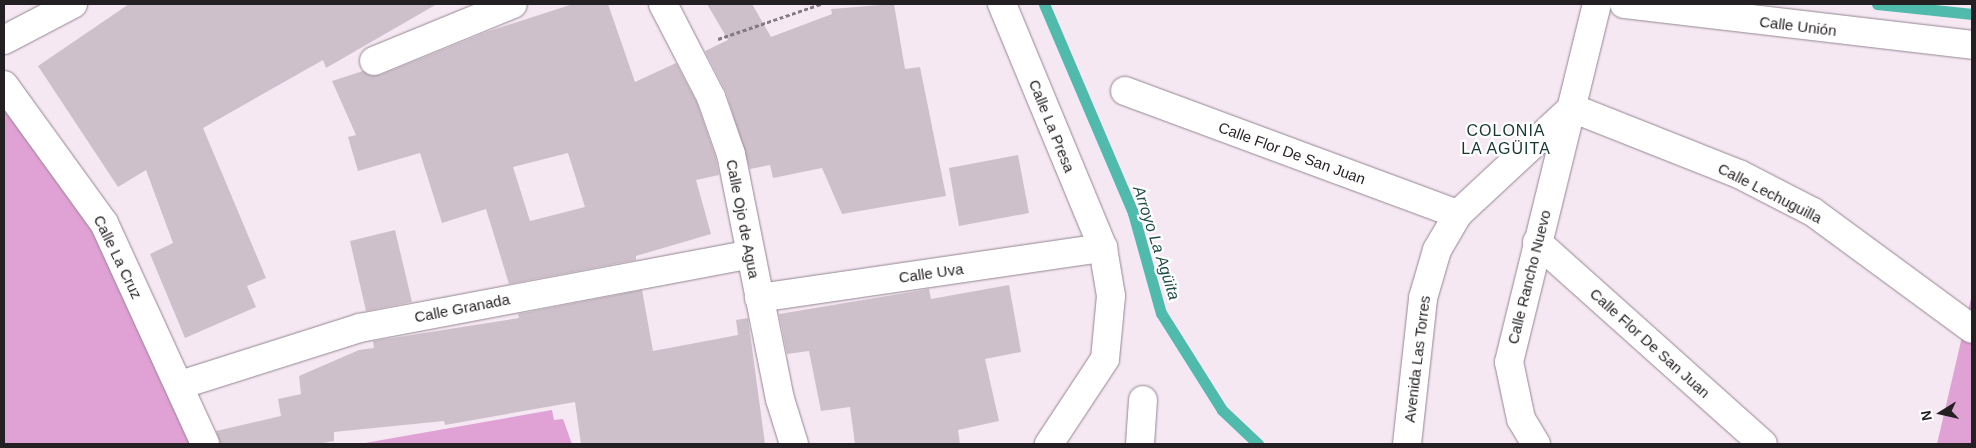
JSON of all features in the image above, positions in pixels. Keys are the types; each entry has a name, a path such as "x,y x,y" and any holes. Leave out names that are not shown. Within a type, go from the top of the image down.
{"street":[{"path":"4,40 73,4"},
{"path":"374,61 512,4"},
{"name":"Calle Ojo de Agua","path":"663,4 688,49 731,154 759,298 794,444"},
{"name":"Calle La Presa","path":"1002,4 1103,248 1111,296 1105,359 1049,444"},
{"path":"1572,108 1597,4"},
{"name":"Calle Unión","path":"1624,4 1972,45"},
{"name":"Calle La Cruz","path":"4,85 104,223 180,385 204,444"},
{"name":"Calle Flor De San Juan","path":"1125,92 1458,214"},
{"name":"Avenida Las Torres","path":"1407,444 1423,298 1437,250 1458,214 1572,108"},
{"name":"Calle Rancho Nuevo","path":"1536,444 1521,419 1509,362 1537,242 1572,108"},
{"name":"Calle Lechuguilla","path":"1572,108 1739,174 1813,212 1972,329"},
{"name":"Calle Flor De San Juan","path":"1537,242 1763,444"},
{"name":"Calle Uva","path":"759,298 1103,248"},
{"name":"Calle Granada","path":"180,385 360,328 750,254"},
{"path":"1140,444 1143,400"}],"path":[{"path":"688,49 821,4"}],"shaded area":[{"path":"4,103 84,205 198,444 4,444"},
{"path":"1972,294 1972,444 1937,444"},
{"path":"552,410 554,420 563,419 572,444 359,444"}],"building":[{"path":"129,4 437,4 326,68 323,60 203,128 266,278 247,286 256,307 185,338 150,254 173,243 146,170 118,187 38,66"},
{"path":"573,4 608,4 635,82 676,63 697,103 716,158 719,175 696,180 711,234 636,256 636,260 509,284 486,209 442,223 420,153 358,171 348,137 356,135 332,81 363,71 380,75 489,31","holes":["568,153 585,207 530,221 513,167"]},
{"path":"707,4 752,4 771,37 832,14 831,9 894,4 905,69 920,67 946,196 842,214 822,168 773,178 770,165 750,169 726,92 705,51 728,40"},
{"path":"1018,155 1029,213 959,226 949,168"},
{"path":"395,230 412,302 366,311 350,241"},
{"path":"1009,285 1021,352 985,359 999,421 958,430 960,444 855,444 850,407 821,411 809,351 787,354 779,314 929,289 931,299"},
{"path":"642,290 653,351 738,335 736,320 748,318 765,444 581,444 575,402 445,425 444,421 334,432 334,441 317,444 220,444 216,431 281,416 278,399 301,394 299,376 359,350 374,348 373,341 519,318 518,314"}],"waterway":[{"name":"Arroyo La Agüita","path":"1044,4 1133,213 1161,313 1222,410 1258,444"},
{"name":"Arroyo La Agüita","path":"1877,4 1972,14"}],"district":[{"name":"COLONIA LA AGÜITA","path":"1506,140"}]}
